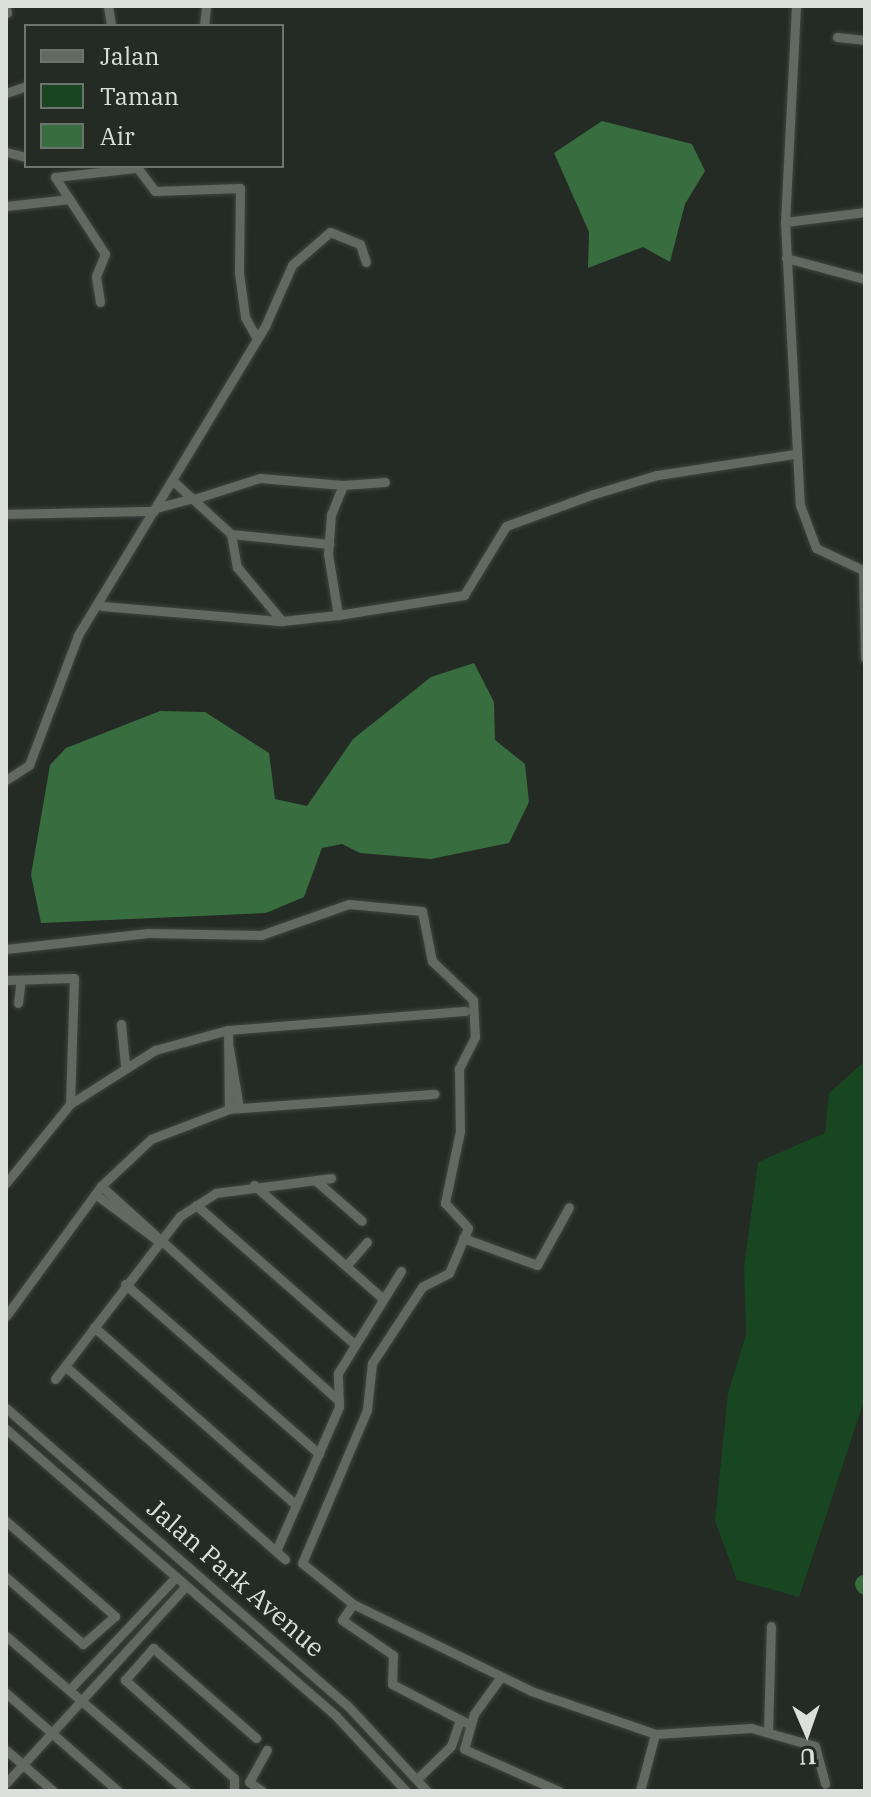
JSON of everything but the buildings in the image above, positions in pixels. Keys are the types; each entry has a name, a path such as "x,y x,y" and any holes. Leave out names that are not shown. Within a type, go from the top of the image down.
{"street":[{"path":"796,6 785,222 795,454 807,537 829,559 861,566 865,658"},
{"path":"837,37 865,40"},
{"path":"100,302 96,276 105,254 54,172 120,168"},
{"path":"137,168 155,191 240,188 239,273 245,317 257,339"},
{"path":"6,206 70,199"},
{"path":"785,222 865,212"},
{"path":"6,780 29,765 78,635 102,606 172,480 257,339 285,275 318,236 333,232 356,241 366,262"},
{"path":"786,258 865,279"},
{"path":"102,606 282,621 464,595 506,526 657,475 795,454"},
{"path":"6,514 155,510 260,478 343,485 385,482"},
{"path":"172,480 231,534 237,567 282,621"},
{"path":"338,615 329,544 343,485"},
{"path":"231,534 329,544"},
{"path":"6,949 148,933 261,935 349,904 417,906 432,961 473,1000 475,1037 459,1069 460,1131 445,1203 466,1221 463,1238 449,1273 422,1287 372,1363 367,1410 303,1556 308,1569 353,1604 500,1678 655,1734 712,1726 768,1732 821,1750 825,1784"},
{"path":"6,980 74,978 67,1027 70,1104"},
{"path":"18,1003 21,980"},
{"path":"6,1183 9,1173 70,1104 125,1065 228,1030 465,1011"},
{"path":"121,1024 125,1065"},
{"path":"228,1030 234,1109"},
{"path":"6,1316 98,1190 151,1139 234,1109 434,1094"},
{"path":"55,1379 157,1240 196,1205 254,1185 331,1178"},
{"path":"315,1180 362,1221"},
{"path":"254,1185 380,1296"},
{"path":"98,1190 339,1401"},
{"path":"196,1205 353,1343"},
{"path":"463,1238 537,1265 569,1207"},
{"path":"346,1266 367,1242"},
{"path":"276,1551 339,1401 338,1373 380,1296 401,1271"},
{"path":"125,1284 319,1454"},
{"path":"94,1327 296,1505"},
{"path":"65,1366 285,1559"},
{"name":"Jalan Park Avenue","path":"6,1408 347,1705 427,1791"},
{"name":"Jalan Park Avenue","path":"6,1429 336,1716 406,1791"},
{"path":"6,1521 115,1616 83,1644 6,1577"},
{"path":"69,1690 176,1577"},
{"path":"6,1783 79,1699 186,1586"},
{"path":"353,1604 342,1620 393,1655 392,1684 465,1722"},
{"path":"242,1634 252,1622"},
{"path":"768,1732 771,1626"},
{"path":"6,1636 186,1791"},
{"path":"234,1791 234,1778 125,1680 153,1648 256,1738"},
{"path":"417,1779 451,1746 465,1722 500,1678"},
{"path":"6,1693 118,1791"},
{"path":"465,1722 462,1741 469,1753 506,1762 559,1791"},
{"path":"640,1791 655,1734"},
{"path":"6,1750 53,1791"},
{"path":"262,1791 249,1782 267,1750"}],"green space":[{"path":"865,1061 865,1398 799,1597 737,1580 715,1521 728,1393 746,1335 744,1267 758,1162 825,1133 829,1093"}],"water":[{"path":"602,121 692,144 705,171 685,204 670,262 643,247 588,268 589,232 554,153"},
{"path":"474,663 494,702 495,740 525,764 529,802 509,843 431,859 360,853 342,844 322,848 304,897 266,913 41,923 31,875 50,765 66,748 160,711 205,712 269,753 275,799 307,806 353,739 431,677"}]}
